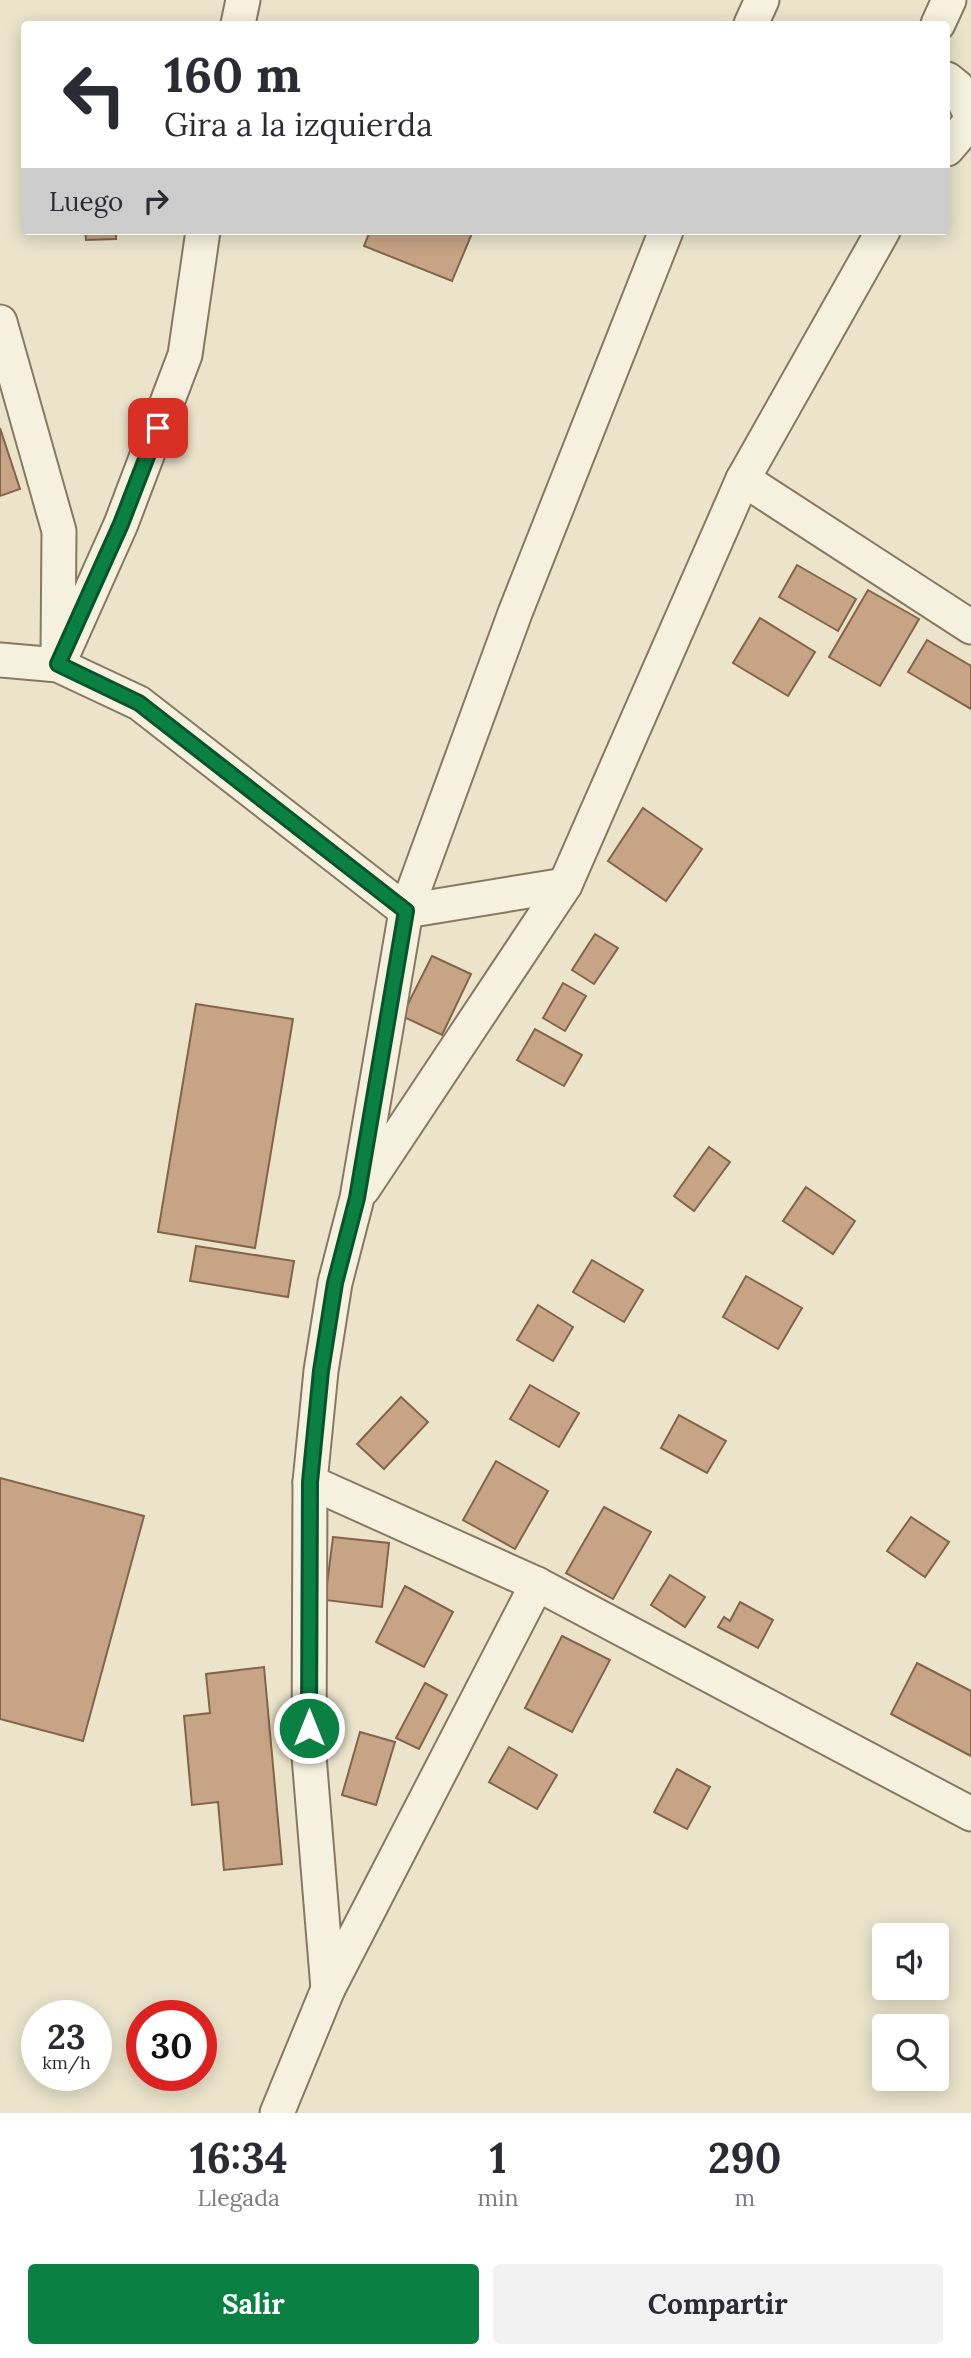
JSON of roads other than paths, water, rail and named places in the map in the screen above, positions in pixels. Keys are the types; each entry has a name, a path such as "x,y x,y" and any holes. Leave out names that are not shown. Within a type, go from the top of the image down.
{"street":[{"path":"239,21 243,0"},
{"path":"752,21 762,0"},
{"path":"939,21 949,0"},
{"path":"950,81 957,87 971,115"},
{"path":"950,146 971,121"},
{"path":"58,664 121,524 184,355 202,235"},
{"path":"328,1989 309,1756 310,1482 321,1371 335,1283 357,1198 406,911 515,613 664,235"},
{"path":"357,1198 565,885 743,479 881,235"},
{"path":"0,322 59,531 58,664"},
{"path":"743,479 971,627"},
{"path":"0,660 58,664 139,703 406,911 565,885"},
{"path":"310,1482 537,1584 971,1814"},
{"path":"277,2113 328,1989 537,1584"}]}
